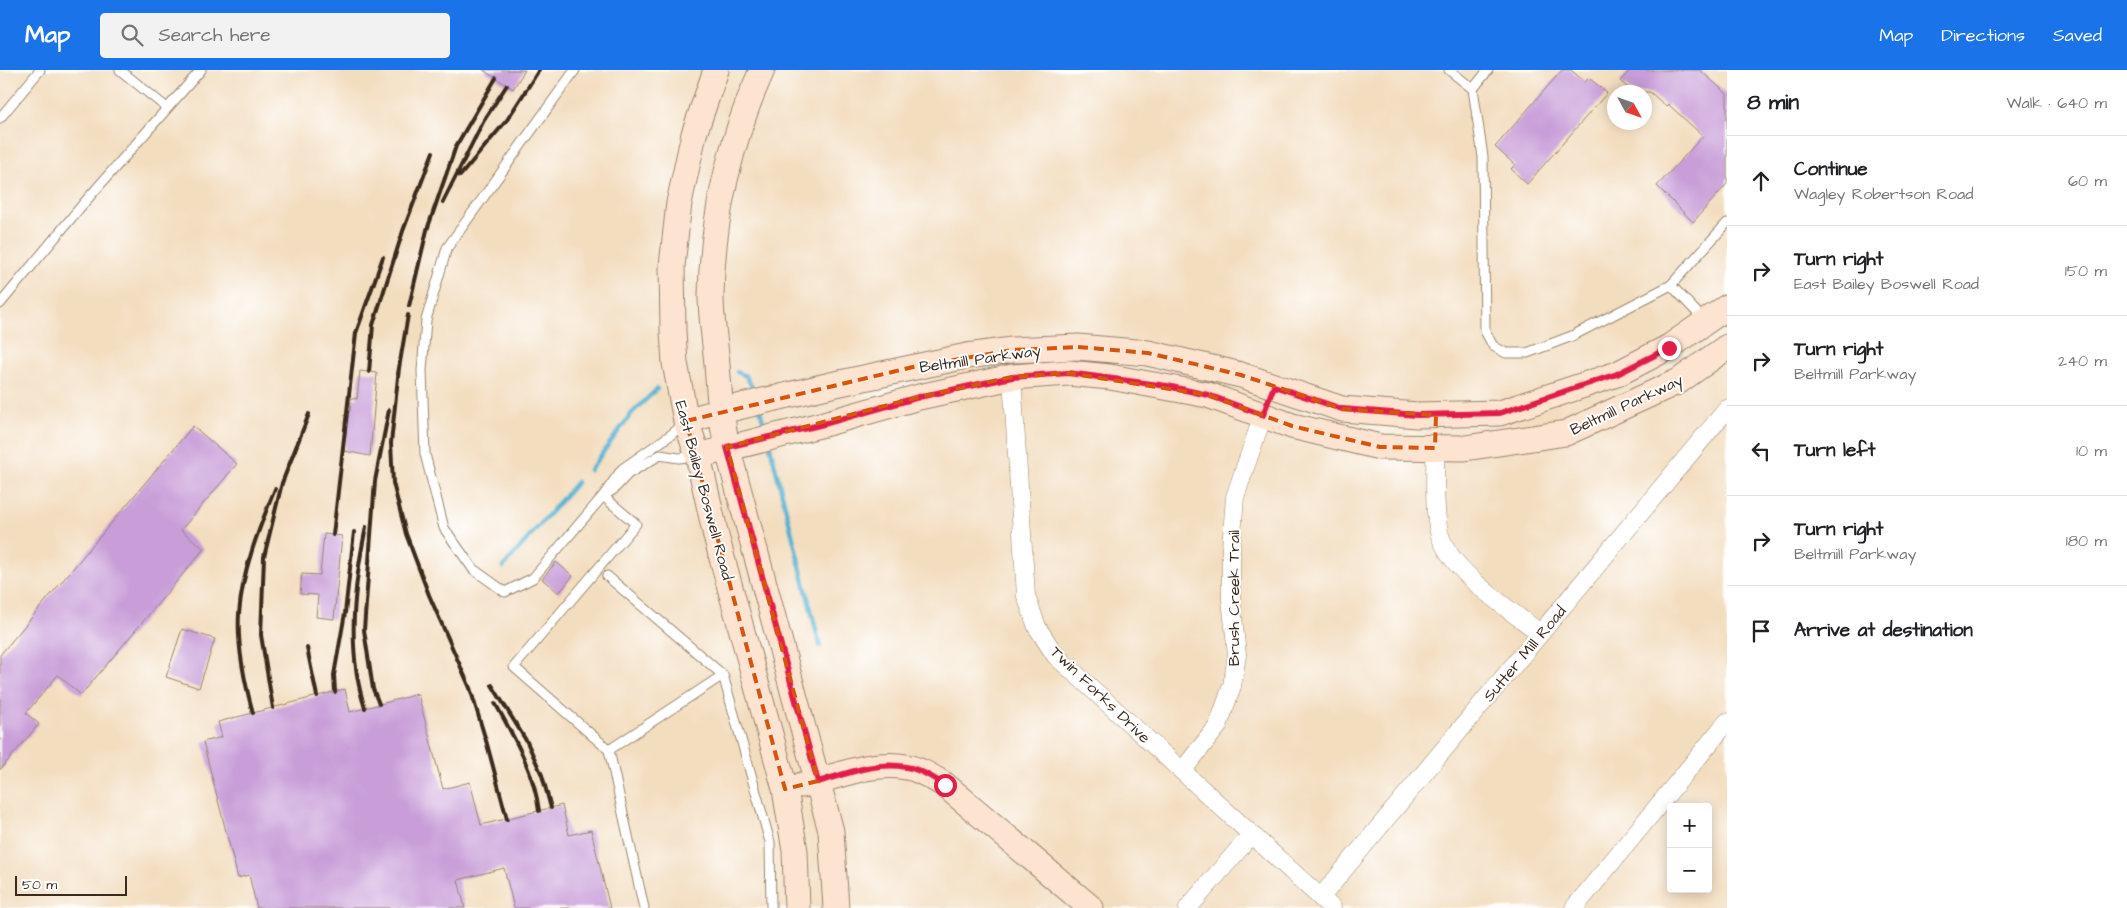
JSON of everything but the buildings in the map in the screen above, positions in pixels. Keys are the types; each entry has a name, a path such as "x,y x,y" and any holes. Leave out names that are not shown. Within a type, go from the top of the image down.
{"street":[{"name":"East Bailey Boswell Road","path":"716,70 702,109 685,168 674,250 672,331 680,394 686,421 698,456 716,536 785,789 795,851 797,908"},
{"name":"East Bailey Boswell Road","path":"762,70 750,96 732,149 714,236 711,297 721,411 727,447 831,831 836,908"},
{"name":"Beltmill Parkway","path":"686,421 721,411 913,367 1012,350 1078,347 1148,353 1241,375 1342,409 1417,415 1500,413 1617,374 1669,348 1727,307"},
{"path":"1706,322 1726,348"},
{"name":"Beltmill Parkway","path":"698,456 727,447 824,424 919,397 1012,377 1068,373 1110,377 1208,395 1292,426 1380,447 1465,448 1566,433 1679,381 1726,348"},
{"path":"1012,350 1012,377"},
{"name":"Twin Forks Drive","path":"1012,377 1026,596 1037,627 1055,655 1327,902"},
{"path":"1263,415 1274,386"},
{"name":"Sutter Mill Road","path":"1327,902 1540,633 1727,409"},
{"path":"1436,414 1436,506 1439,533 1451,556 1476,583 1540,633"},
{"name":"Brush Creek Trail","path":"1182,771 1218,726 1232,686 1236,656 1230,599 1231,548 1235,498 1263,415"},
{"path":"1574,908 1727,722"},
{"path":"785,789 874,766 906,766 945,785 1091,908"},
{"path":"1188,908 1252,835"}],"lane":[{"path":"0,118 40,70"},
{"path":"120,70 168,108"},
{"path":"0,304 83,204 201,70"},
{"path":"575,70 447,248 426,320 422,371 425,454 444,528 473,569 505,592 533,578 603,496 622,469 672,434 686,421"},
{"path":"1449,70 1473,88 1484,157 1485,331 1493,346 1506,353 1527,353 1572,336 1671,285 1727,223"},
{"path":"1473,88 1488,70"},
{"path":"1671,285 1706,322"},
{"path":"603,496 614,490 628,474 660,455 679,458 698,456"},
{"path":"603,496 636,524 514,667 609,750 644,908"},
{"path":"607,576 723,675 770,842 771,908"},
{"path":"609,750 723,675"}],"highlighted area":[{"path":"1078,347 1148,353 1241,375 1342,409 1436,415 1435,448 1380,447 1292,426 1208,395 1068,373 1012,377 919,397 727,447 818,781 785,789 686,421 913,367 1012,350"}],"waterway":[{"path":"737,372 746,376 754,391"},
{"path":"590,470 632,413 657,389"},
{"path":"760,410 765,428"},
{"path":"770,446 820,646"},
{"path":"503,567 577,482"}],"railway":[{"path":"460,176 507,120 539,70"},
{"path":"409,306 427,230 456,146 496,78"},
{"path":"443,202 483,122 507,85"},
{"path":"369,372 373,325 403,231 433,152"},
{"path":"333,535 356,333 383,257"},
{"path":"398,374 408,315"},
{"path":"399,368 391,443 393,483 406,534 429,595 470,688 507,819"},
{"path":"379,704 373,689 364,630 375,481 389,410"},
{"path":"273,708 261,635 264,557 282,483 309,414"},
{"path":"253,713 242,664 239,614 247,566 257,534 275,489"},
{"path":"365,708 355,664 354,618 358,572 366,527"},
{"path":"335,692 334,675 345,613 354,532"},
{"path":"307,648 317,696"},
{"path":"492,685 527,742 542,775 551,808"},
{"path":"495,703 528,768 539,811"}],"route":[{"path":"945,785 906,766 874,766 818,782 727,447 824,424 919,397 1012,377 1068,373 1110,377 1167,386 1208,395 1263,415 1274,386 1342,409 1417,415 1500,413 1617,374 1669,348"}]}
